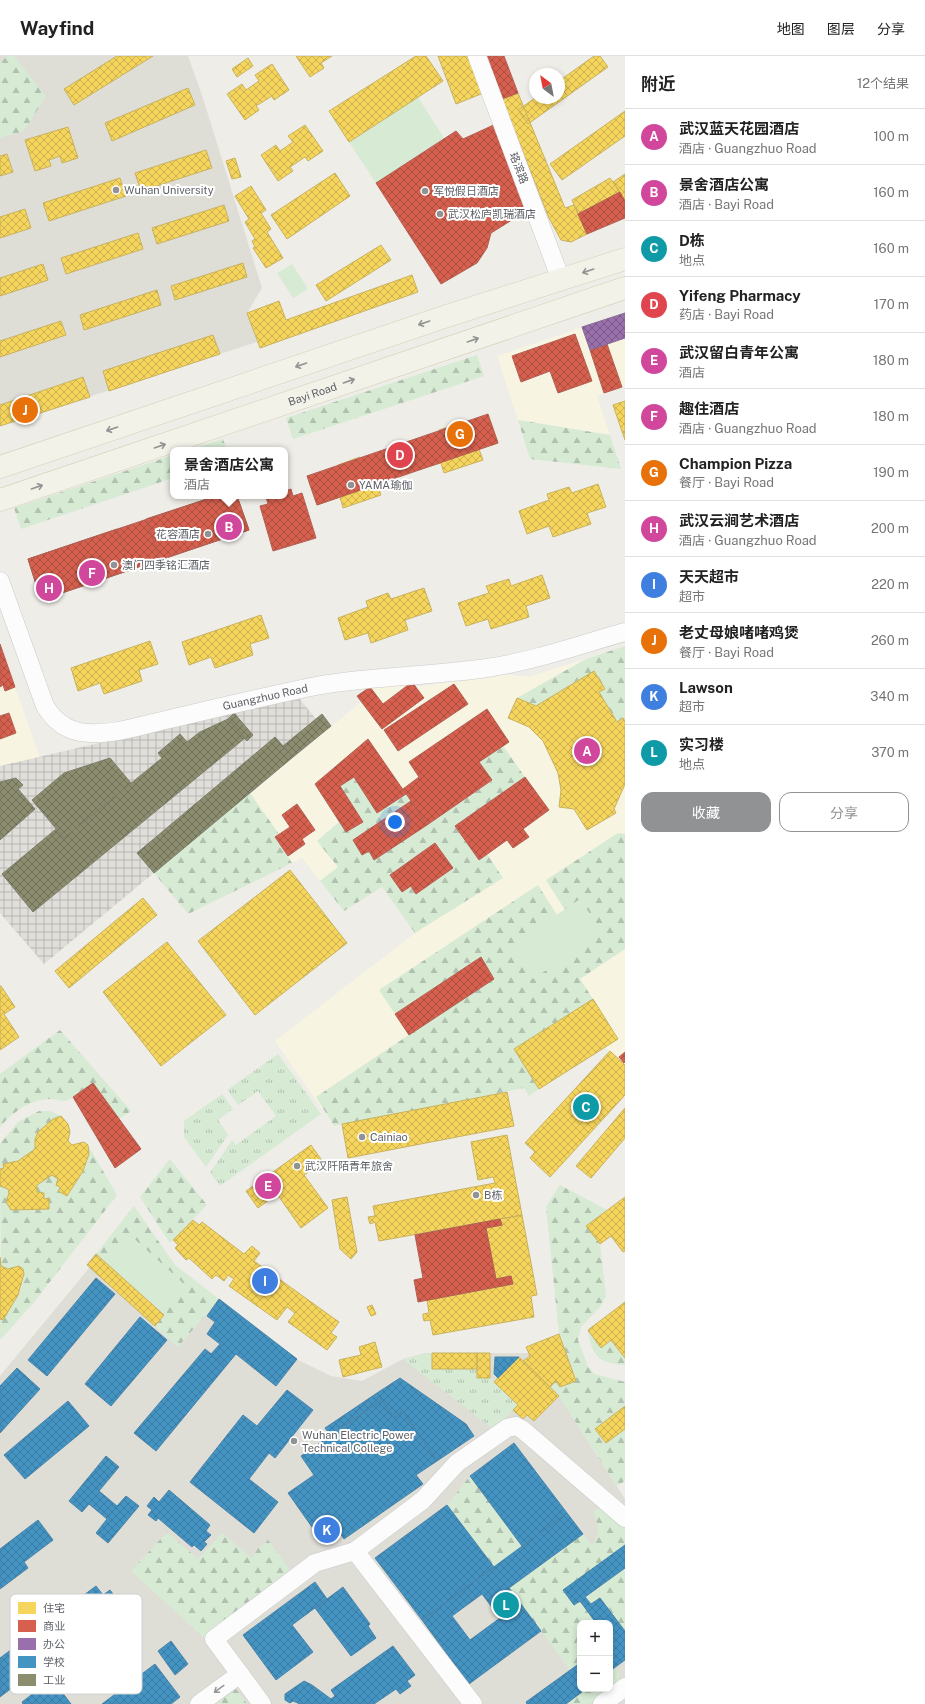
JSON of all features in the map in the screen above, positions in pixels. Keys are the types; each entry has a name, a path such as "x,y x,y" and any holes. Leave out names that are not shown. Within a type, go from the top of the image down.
{"main road":[{"path":"0,467 447,316 625,259"},
{"name":"Bayi Road","path":"0,500 625,288"}],"street":[{"name":"珞滨路","path":"477,56 561,280"},
{"name":"Guangzhuo Road","path":"0,581 45,706 55,719 63,726 74,731 89,733 107,732 138,726 329,683 485,668 520,662 625,632"},
{"path":"262,1704 214,1639 315,1563 355,1551 423,1500 456,1463 512,1426 516,1426 523,1430 625,1518"},
{"path":"355,1551 473,1704"},
{"path":"199,1704 240,1674"},
{"path":"602,1704 625,1687"}],"shaded area":[{"name":"Wuhan University","path":"0,56 188,56 201,92 262,288 247,313 257,342 0,426"},
{"path":"625,313 625,386 597,396 610,435 518,420 497,356"},
{"path":"0,644 40,758 0,766"},
{"path":"625,646 625,1065 605,1047 529,1096 524,1088 334,1126 275,1041 415,933 382,887 344,911 302,858 188,914 154,873 361,702 357,696 370,687 412,682 416,687 505,674 529,677"},
{"path":"298,697 316,719 322,714 331,726 44,964 0,913 0,766"},
{"name":"Wuhan Electric Power Technical College","path":"90,1267 178,1347 219,1299 296,1359 331,1376 362,1381 403,1359 425,1353 529,1353 530,1356 523,1361 559,1396 625,1499 625,1704 0,1704 0,1376"}],"green space":[{"path":"8,56 14,56 46,96 24,131 0,138 0,62"},
{"path":"418,97 444,138 376,183 349,142"},
{"path":"292,264 308,289 293,298 277,273"},
{"path":"477,355 484,376 293,439 286,418"},
{"path":"518,420 610,435 621,469 530,459"},
{"path":"223,439 226,447 198,447"},
{"path":"170,456 170,479 21,529 14,508"},
{"path":"625,646 625,721 623,718 617,722 599,692 605,689 594,671 536,706 517,698 586,659"},
{"path":"503,746 525,777 455,826 479,860 487,854 503,878 415,933 382,887 344,911 320,881 338,867 317,841 339,822 346,832 363,822 340,786 354,777 377,813 406,794 411,801 353,840 362,855 369,851 374,859 492,781 479,762","holes":["435,843 453,868 416,894 411,886 402,892 390,875"]},
{"path":"250,793 279,834 275,838 292,863 188,914 154,873"},
{"path":"618,833 625,834 625,949 580,979 593,999 514,1049 539,1089 529,1096 524,1088 334,1126 316,1097 494,978 480,958 395,1014 379,990 538,885 557,915 511,946 565,910 546,880"},
{"path":"580,899 603,933 533,979 511,946"},
{"path":"60,1030 131,1111 119,1119 93,1083 66,1101 50,1099 35,1101 16,1112 0,1127 0,1074"},
{"path":"278,1054 321,1114 220,1186 210,1173 232,1140 236,1145 276,1116 258,1091 238,1105 227,1090"},
{"path":"222,1094 233,1109 218,1120 228,1135 206,1167 184,1137 184,1121"},
{"path":"39,1111 50,1111 61,1116 47,1124 37,1134 35,1139 35,1149 18,1161 3,1164 4,1168 0,1169 0,1144 18,1122"},
{"path":"88,1145 117,1195 35,1301 0,1340 0,1319 3,1320 15,1301 24,1277 23,1271 19,1266 8,1269 1,1266 0,1186 8,1189 9,1193 6,1202 11,1210 49,1209 49,1198 44,1199 44,1193 37,1192 37,1185 52,1175 58,1179 56,1185 61,1188 59,1191 68,1196 86,1165 89,1151"},
{"path":"170,1159 207,1205 170,1243 140,1197"},
{"path":"560,1185 607,1210 600,1244 606,1296 600,1307 581,1327 578,1340 588,1366 594,1374 625,1382 625,1406 595,1429 606,1443 625,1429 625,1481 617,1486 559,1396 550,1387 556,1381 560,1387 576,1381 559,1334 546,1207"},
{"path":"134,1206 175,1265 219,1299 178,1347 155,1326 164,1315 157,1310 182,1282 103,1261 96,1254"},
{"path":"128,1233 182,1282 157,1310 103,1261"},
{"path":"588,1330 601,1348 611,1340 625,1358 625,1365 602,1360 594,1352"},
{"path":"432,1353 433,1369 477,1369 477,1378 490,1378 518,1405 494,1430 403,1359"},
{"path":"470,1476 522,1546 494,1567 447,1505"},
{"path":"601,1506 625,1528 625,1545 564,1590 580,1601 594,1620 577,1620 577,1665 570,1670 509,1588 583,1534 592,1545 598,1533 593,1512"},
{"path":"167,1532 198,1559 222,1533 252,1558 259,1547 268,1540 292,1572 204,1638 131,1571"},
{"path":"625,1568 625,1631 601,1598 591,1604 585,1597"},
{"path":"617,1667 621,1680 613,1686 613,1669"},
{"path":"236,1689 247,1704 216,1704"},
{"path":"582,1692 605,1692 589,1704 566,1704"}],"building: 住宅":[{"path":"117,56 153,56 74,105 64,89"},
{"path":"296,56 332,56 321,63 324,68 310,77"},
{"path":"416,56 426,56 443,81 349,142 329,111"},
{"path":"438,56 472,56 486,92 456,104"},
{"path":"594,56 600,56 608,67 565,98 565,77"},
{"path":"248,58 253,66 237,77 232,69"},
{"path":"272,64 289,90 274,100 272,96 256,106 259,110 245,120 227,94 242,84 246,90 259,81 255,75"},
{"path":"188,88 195,105 112,141 105,123"},
{"path":"518,93 565,208 574,205 587,234 571,242 561,240 549,218 502,99"},
{"path":"529,102 529,104 556,104 528,124 518,110"},
{"path":"625,111 625,136 562,180 550,164"},
{"path":"305,125 323,151 308,161 305,157 290,167 293,171 278,181 261,155 276,145 280,151 293,142 288,136"},
{"path":"68,127 78,158 62,163 60,156 49,160 51,166 35,171 25,140"},
{"path":"206,150 212,168 141,191 135,173"},
{"path":"7,154 13,172 0,176 0,156"},
{"path":"235,158 241,177 232,179 226,161"},
{"path":"335,173 350,196 287,239 271,215"},
{"path":"625,174 625,201 613,182"},
{"path":"120,178 126,196 49,221 43,203"},
{"path":"610,178 620,192 578,214 572,200"},
{"path":"251,186 266,210 261,213 271,229 267,232 283,258 266,268 253,248 255,247 252,241 255,239 245,222 249,219 235,196"},
{"path":"224,205 229,221 157,244 152,228"},
{"path":"25,209 31,228 0,238 0,217"},
{"path":"138,233 143,249 66,274 61,258"},
{"path":"381,245 391,260 326,301 316,285"},
{"path":"243,263 247,277 175,300 171,286"},
{"path":"43,264 48,280 0,296 0,278"},
{"path":"412,275 418,292 260,348 247,313 279,301 286,320"},
{"path":"157,290 161,305 84,330 80,315"},
{"path":"61,321 66,335 0,357 0,341"},
{"path":"213,335 220,354 109,391 103,371"},
{"path":"83,377 90,397 0,426 0,405"},
{"path":"625,401 625,440 613,405"},
{"path":"490,420 498,443 479,449 483,460 444,473 441,463 418,470 411,447 441,437 439,430 461,423 464,429"},
{"path":"389,455 397,478 377,484 381,495 343,508 340,497 317,505 309,482 340,472 338,465 360,457 363,464"},
{"path":"598,484 606,507 587,513 591,524 553,537 549,526 527,534 519,511 549,500 547,494 569,487 572,493"},
{"path":"542,575 550,598 526,606 529,617 491,629 488,619 466,626 458,603 489,593 486,586 509,579 511,586"},
{"path":"424,588 432,611 405,620 408,630 371,643 368,633 345,640 338,618 368,607 366,601 388,593 391,599"},
{"path":"261,615 269,638 250,644 253,655 215,668 211,657 189,665 182,642"},
{"path":"150,641 158,664 139,670 142,681 104,694 100,683 78,691 71,668"},
{"path":"594,671 605,689 599,692 617,722 623,718 625,721 625,784 614,809 616,813 587,830 574,809 559,807 561,790 558,773 543,741 529,727 508,718 517,698 536,706"},
{"path":"290,870 347,943 255,1015 198,941"},
{"path":"143,898 157,915 69,988 55,971"},
{"path":"167,942 226,1015 161,1066 103,992"},
{"path":"0,986 15,1007 4,1014 19,1037 0,1050"},
{"path":"593,999 618,1039 539,1089 514,1049"},
{"path":"610,1051 625,1065 625,1095 550,1177 530,1158 535,1152 525,1143"},
{"path":"507,1092 514,1126 348,1158 342,1124"},
{"path":"625,1108 625,1138 591,1178 576,1166"},
{"path":"61,1116 68,1124 70,1132 68,1141 72,1145 84,1142 88,1145 89,1154 83,1171 67,1196 58,1191 61,1188 56,1185 58,1179 52,1175 37,1185 37,1192 44,1193 44,1199 49,1198 49,1209 11,1210 6,1202 9,1193 8,1189 0,1186 0,1169 4,1168 3,1164 18,1161 35,1149 35,1139 38,1132 53,1119"},
{"name":"B栋","path":"507,1135 522,1215 379,1241 375,1222 370,1224 368,1217 375,1216 373,1206 495,1183 493,1177 478,1180 471,1142"},
{"path":"311,1145 323,1162 304,1175 328,1208 301,1228 277,1194 258,1208 246,1191"},
{"path":"347,1197 357,1252 351,1259 340,1249 332,1200"},
{"path":"625,1197 625,1251 623,1252 611,1236 600,1244 586,1226"},
{"path":"522,1215 537,1295 531,1296 534,1317 433,1335 430,1320 424,1321 423,1317 423,1314 429,1313 427,1300 513,1284 511,1276 496,1279 486,1228 502,1225 500,1219"},
{"path":"193,1220 199,1225 202,1222 244,1254 252,1246 260,1253 254,1261 339,1322 331,1333 337,1337 327,1350 288,1322 295,1313 287,1307 277,1320 229,1286 234,1279 228,1275 224,1281 216,1275 212,1279 189,1258 186,1260 175,1248 178,1245 173,1240"},
{"path":"96,1254 164,1315 155,1326 87,1265"},
{"path":"0,1257 1,1266 8,1269 19,1266 23,1269 24,1274 18,1295 3,1320 0,1319"},
{"path":"625,1302 625,1358 611,1340 601,1348 588,1330"},
{"path":"372,1305 376,1314 371,1316 367,1307"},
{"path":"559,1334 576,1381 560,1387 556,1381 550,1387 523,1361 530,1356 526,1347"},
{"path":"375,1342 382,1367 343,1377 339,1360 361,1355 359,1347"},
{"path":"432,1353 477,1353 477,1369 432,1369"},
{"path":"477,1353 490,1353 490,1378 477,1378"},
{"path":"519,1357 559,1396 534,1421 527,1415 523,1419 513,1410 518,1405 494,1382"},
{"path":"625,1406 625,1429 606,1443 595,1429"}],"building: 商业":[{"path":"485,56 504,56 518,93 502,99"},
{"path":"498,123 528,210 491,233 487,248 477,263 441,284 376,183 456,131 463,139"},
{"path":"620,192 625,201 625,218 587,234 578,214"},
{"path":"575,334 592,381 558,393 550,371 521,382 512,356"},
{"path":"607,344 622,387 604,393 590,350"},
{"path":"488,414 498,443 317,505 307,476"},
{"path":"291,489 293,496 302,493 316,538 273,551 260,506 268,504 267,499 288,499 288,490"},
{"path":"207,499 238,499 249,530 160,560 146,519"},
{"path":"207,499 238,499 249,530 41,600 28,559"},
{"path":"117,529 130,570 41,600 28,559"},
{"path":"0,644 15,687 5,691 3,685 0,687"},
{"path":"412,682 424,698 382,729 357,696 370,687 383,704"},
{"path":"454,684 468,704 398,751 384,730"},
{"path":"487,709 509,742 479,762 492,780 427,825 403,789 419,777 409,762"},
{"path":"9,713 16,733 0,739 0,716"},
{"path":"368,739 406,794 377,813 354,777 340,786 363,822 346,832 315,784"},
{"path":"525,777 549,810 523,829 529,837 513,848 507,840 479,860 455,826"},
{"path":"411,801 427,825 374,860 369,851 362,855 353,840"},
{"path":"297,804 315,830 302,839 305,844 288,856 275,837 290,827 282,815"},
{"path":"435,843 453,868 416,894 411,886 402,892 390,875"},
{"path":"481,957 494,979 409,1035 395,1014"},
{"path":"625,1052 625,1062 624,1063 619,1057"},
{"path":"93,1083 141,1149 115,1168 73,1097"},
{"path":"500,1219 502,1225 486,1228 496,1279 511,1276 513,1284 418,1302 414,1280 423,1278 415,1235"}],"building: 办公":[{"path":"625,313 625,338 590,350 582,327"}],"building: 学校":[{"path":"96,1278 115,1294 47,1376 28,1360"},
{"path":"219,1299 297,1359 276,1386 236,1354 226,1366 211,1354 220,1344 207,1334 215,1322 207,1316"},
{"path":"140,1317 167,1340 111,1406 85,1384"},
{"path":"205,1349 226,1366 156,1451 134,1433"},
{"path":"495,1357 519,1357 498,1378 494,1374"},
{"path":"17,1368 40,1389 0,1433 0,1386"},
{"path":"400,1378 466,1424 474,1436 437,1461 403,1411 394,1418 377,1393"},
{"path":"287,1390 313,1410 275,1458 269,1453 249,1479 278,1502 254,1533 190,1482 243,1415 257,1426"},
{"path":"377,1393 382,1400 330,1435 325,1428"},
{"path":"382,1400 394,1418 403,1411 437,1461 416,1475 423,1484 344,1539 340,1533 324,1544 288,1493 314,1475 301,1456"},
{"path":"68,1401 89,1426 25,1479 4,1455"},
{"path":"514,1443 567,1513 522,1546 470,1476"},
{"path":"106,1456 119,1467 99,1491 117,1506 126,1496 139,1506 108,1543 96,1533 107,1519 89,1504 82,1512 69,1501"},
{"path":"169,1490 210,1525 206,1531 211,1535 204,1542 207,1544 201,1551 194,1545 192,1547 158,1518 156,1521 148,1515 152,1510 147,1506 154,1497 159,1502"},
{"path":"447,1505 494,1567 422,1620 375,1558"},
{"path":"567,1513 583,1534 509,1588 541,1631 469,1684 422,1620","holes":["482,1594 500,1618 470,1640 452,1616"]},
{"path":"38,1520 53,1540 24,1562 28,1568 0,1589 0,1549"},
{"path":"625,1545 625,1568 585,1597 591,1604 600,1598 625,1631 625,1660 613,1669 613,1620 594,1620 580,1601 574,1605 563,1590"},
{"path":"315,1582 327,1599 292,1625 313,1652 276,1680 243,1635"},
{"path":"96,1586 102,1594 85,1594"},
{"path":"343,1587 370,1624 368,1626 376,1638 351,1656 315,1608"},
{"path":"110,1590 113,1594 104,1594"},
{"path":"171,1641 188,1664 175,1675 158,1651"},
{"path":"393,1646 415,1675 407,1681 411,1686 400,1694 396,1689 374,1704 300,1704 293,1701 290,1703 285,1700 285,1694 304,1681 331,1699 335,1696 331,1690"},
{"path":"10,1650 10,1689 0,1697 0,1658"},
{"path":"155,1664 180,1697 171,1704 102,1704 115,1694 142,1694 142,1674"},
{"path":"577,1665 577,1692 582,1692 566,1704 527,1704 526,1702"},
{"path":"32,1694 63,1694 71,1704 23,1704 22,1702"}],"building: 工业":[{"path":"234,713 253,735 247,741 228,719"},
{"path":"322,714 331,726 293,757 283,746"},
{"path":"228,719 245,738 33,912 2,874 56,829 64,838 162,758 158,753 180,734 187,742 200,732"},
{"path":"275,737 293,757 154,873 137,853"},
{"path":"110,758 131,783 64,838 32,800 64,773"},
{"path":"16,778 23,785 18,789 35,809 0,840 0,782"}],"place":[{"name":"Wuhan University","path":"116,190"},
{"name":"军悦假日酒店","path":"425,191"},
{"name":"武汉松庐凯瑞酒店","path":"440,214"},
{"name":"老丈母娘啫啫鸡煲","path":"25,410"},
{"name":"Champion Pizza","path":"460,434"},
{"name":"Yifeng Pharmacy","path":"400,455"},
{"name":"YAMA瑜伽","path":"351,485"},
{"name":"景舍酒店公寓","path":"229,527"},
{"name":"花容酒店","path":"208,534"},
{"name":"澳门四季铭汇酒店","path":"114,565"},
{"name":"趣住酒店","path":"92,573"},
{"name":"武汉云涧艺术酒店","path":"49,588"},
{"name":"武汉蓝天花园酒店","path":"587,751"},
{"name":"D栋","path":"586,1107"},
{"name":"Cainiao","path":"362,1137"},
{"name":"武汉阡陌青年旅舍","path":"297,1166"},
{"name":"武汉留白青年公寓","path":"268,1186"},
{"name":"B栋","path":"476,1195"},
{"name":"天天超市","path":"265,1281"},
{"name":"Wuhan Electric Power Technical College","path":"294,1441"},
{"name":"Lawson","path":"327,1530"},
{"name":"实习楼","path":"506,1605"}]}
